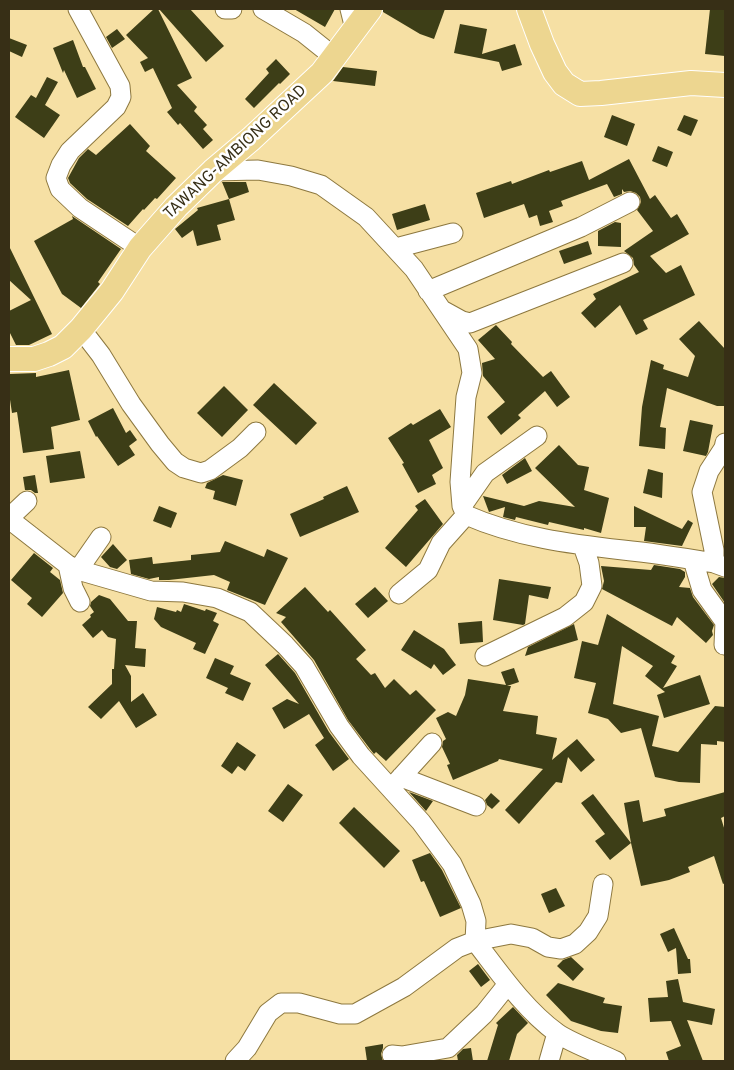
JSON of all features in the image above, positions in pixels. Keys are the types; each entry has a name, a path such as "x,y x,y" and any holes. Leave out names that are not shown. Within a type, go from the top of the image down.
{"main road":[{"name":"TAWANG-AMBIONG ROAD","path":"9,358 34,359 49,354 62,347 81,329 112,291 140,248 176,207 213,171 315,80 334,57 353,19 370,9"},
{"path":"528,9 555,72 564,84 580,94 691,83 725,85"}],"street":[{"path":"78,9 120,86 121,98 116,107 70,151 61,165 56,178 60,189 80,208 140,248"},
{"path":"225,9 232,9"},
{"path":"263,9 304,33 334,57"},
{"path":"213,171 258,170 321,184 366,217 414,269 468,349 472,373 466,397 460,482 464,511"},
{"path":"428,291 582,228 630,202"},
{"path":"396,248 453,233"},
{"path":"441,310 470,323 622,263"},
{"path":"81,329 101,355 131,404 160,444 175,462 184,468 201,473 210,470 234,453 256,432"},
{"path":"399,594 428,570 441,543 464,511 484,474 537,436"},
{"path":"720,565 714,550 702,492 709,471 724,448 725,443"},
{"path":"27,501 9,519 73,568 151,591 183,592 217,598 250,612 285,645 304,666 339,726 361,756 396,783 421,822 452,864 471,904 476,921 475,941 508,984 557,1033 616,1061"},
{"path":"464,511 490,526 583,546 624,550 720,565"},
{"path":"80,602 73,588 73,568 101,537"},
{"path":"485,656 565,616 584,602 592,586 589,563 583,546"},
{"path":"693,560 702,590 725,622 724,646"},
{"path":"396,783 432,743"},
{"path":"396,783 476,806"},
{"path":"235,1061 247,1048 268,1013 275,1006 299,1004 340,1014 355,1014 404,986 457,948 475,941 511,934 532,938 548,947 561,949 575,944 588,932 598,916 603,884"},
{"path":"392,1055 402,1056 448,1048 484,1014 508,984"},
{"path":"549,1061 557,1033"}],"building":[{"path":"154,9 158,9 192,78 177,85 197,107 194,111 207,125 203,129 213,140 203,149 180,123 178,125 167,112 172,108 153,68 145,72 140,62 148,58 126,35"},
{"path":"159,9 190,9 224,46 206,62"},
{"path":"294,9 335,9 325,27"},
{"path":"383,9 445,9 434,39 420,34 383,12"},
{"path":"710,9 725,9 725,56 705,54"},
{"path":"460,24 487,29 482,54 515,44 522,65 502,71 499,62 454,53"},
{"path":"117,29 125,39 112,48 106,37"},
{"path":"9,38 27,45 22,57 9,51"},
{"path":"73,40 83,67 85,67 96,89 77,98 64,70 63,73 53,48"},
{"path":"276,59 290,74 254,108 245,99 269,73 266,69"},
{"path":"343,67 377,71 375,86 333,81"},
{"path":"47,77 58,82 45,105 60,115 44,138 15,117 31,95 36,98"},
{"path":"612,115 635,124 627,146 604,137"},
{"path":"684,115 698,120 691,136 677,130"},
{"path":"130,124 150,146 146,151 176,178 128,226 87,199 70,183 68,178 79,158 88,149 96,155"},
{"path":"658,146 673,152 667,167 652,161"},
{"path":"629,159 650,199 655,195 671,218 677,214 689,234 650,256 666,273 681,265 695,295 643,320 648,329 636,335 620,305 595,328 581,313 596,299 593,294 639,272 634,265 633,258 624,251 653,231 637,210 641,202 640,197 636,193 624,192 622,189 622,194 614,197 607,184 561,201 563,206 549,211 553,222 540,226 537,215 529,218 524,204 484,218 476,193 511,181 512,184 549,170 550,172 582,161 589,180"},
{"path":"222,182 246,182 249,192 229,199"},
{"path":"229,199 235,220 217,225 221,240 197,246 193,230 182,238 175,229 198,210 197,208"},
{"path":"425,204 430,220 397,230 392,214"},
{"path":"72,216 121,249 98,282 100,284 81,308 62,294 34,241 73,219"},
{"path":"615,222 621,223 621,247 598,246 598,231"},
{"path":"588,241 592,254 564,264 559,251"},
{"path":"9,246 52,334 29,345 16,345 9,331 9,311 31,300 9,280"},
{"path":"699,321 725,349 725,406 717,406 667,388 660,427 666,428 665,449 639,446 642,407 651,360 664,365 663,369 688,377 695,356 679,339"},
{"path":"496,325 512,342 511,344 543,377 551,371 570,397 557,407 545,391 518,415 521,418 501,435 487,417 505,402 483,376 482,363 495,359 478,340"},
{"path":"69,370 80,420 51,427 54,449 23,453 17,412 12,413 9,374 36,373 36,377"},
{"path":"274,383 317,423 296,445 253,405"},
{"path":"224,386 248,410 222,437 197,413"},
{"path":"113,408 126,433 130,430 137,440 129,446 135,455 118,466 96,437 88,421"},
{"path":"440,409 451,427 429,440 443,468 432,475 436,484 418,493 402,464 404,463 388,438 411,423 413,425"},
{"path":"690,420 713,425 706,456 683,451"},
{"path":"559,445 578,465 589,467 584,490 609,498 601,533 549,522 548,525 516,517 515,520 503,517 505,507 489,512 483,496 524,506 539,501 575,507 535,468"},
{"path":"80,451 85,478 50,483 46,456"},
{"path":"525,458 532,471 507,484 502,475"},
{"path":"648,469 663,473 662,498 643,493"},
{"path":"35,475 38,493 25,490 23,477"},
{"path":"223,475 243,480 236,506 213,499 215,491 205,488 207,483"},
{"path":"347,486 359,512 300,537 290,514 324,499 323,497"},
{"path":"425,499 443,524 406,567 385,548 418,510 415,506"},
{"path":"159,506 177,513 171,528 153,521"},
{"path":"634,506 682,529 688,520 693,523 682,546 644,541 646,527 634,527"},
{"path":"225,541 264,557 267,549 288,558 265,605 227,590 230,582 214,575 159,580 159,577 149,579 131,574 129,560 152,557 153,564 191,560 191,555 220,552"},
{"path":"113,544 127,560 117,569 110,567 101,557"},
{"path":"34,553 53,568 50,572 60,580 63,593 42,617 27,604 32,598 11,580"},
{"path":"654,565 680,569 685,572 685,577 679,587 690,588 693,597 714,625 713,635 706,643 677,617 672,626 602,589 604,581 601,566 651,570"},
{"path":"719,577 725,578 725,603 712,584"},
{"path":"499,579 551,587 548,599 529,595 525,624 523,625 493,620"},
{"path":"305,587 328,612 330,610 366,650 356,659 371,675 375,673 385,688 394,679 410,695 416,690 436,710 386,761 376,752 374,754 348,720 314,660 281,622 286,617 276,613"},
{"path":"375,587 388,601 368,618 355,604"},
{"path":"99,595 110,599 128,621 137,621 135,648 146,649 145,667 125,665 131,676 131,702 143,693 157,715 136,728 119,701 101,719 88,707 112,684 112,669 114,669 116,639 108,637 102,630 93,638 82,625 94,612 90,606 91,602"},
{"path":"184,604 217,613 213,621 219,624 205,654 193,649 196,643 161,627 154,619 157,607 181,612"},
{"path":"607,614 675,656 671,663 677,666 663,688 700,675 710,704 664,718 657,695 665,692 645,676 653,666 622,646 613,704 659,716 652,746 678,752 715,706 725,707 725,742 717,741 717,745 701,744 700,783 679,782 655,777 641,728 621,733 608,719 588,713 596,683 574,678 582,641 598,645"},
{"path":"482,621 483,642 460,644 458,623"},
{"path":"574,624 578,640 525,656 528,647"},
{"path":"414,630 444,649 456,665 443,675 434,664 431,669 401,650"},
{"path":"278,654 295,673 329,732 349,759 333,771 315,745 324,738 309,714 284,729 272,708 287,699 299,704 265,665"},
{"path":"215,658 234,666 230,674 251,683 243,701 225,693 228,688 206,678"},
{"path":"514,668 519,682 507,686 511,686 503,711 538,716 536,734 557,738 552,760 577,739 595,760 581,772 568,757 562,783 556,782 519,824 505,810 543,769 499,759 453,780 447,765 450,764 442,747 443,741 446,739 436,718 448,712 456,716 465,695 468,679 506,685 501,672"},
{"path":"237,742 256,755 245,771 238,766 232,774 221,766"},
{"path":"288,784 303,795 283,822 268,811"},
{"path":"409,792 433,801 426,811"},
{"path":"725,792 725,816 721,818 725,831 725,883 723,884 714,856 688,867 690,872 669,880 641,886 624,803 639,800 643,822 666,816 664,809"},
{"path":"491,793 500,801 492,809 485,800"},
{"path":"593,794 631,843 610,860 595,841 605,834 581,803"},
{"path":"354,807 400,851 384,868 339,823"},
{"path":"430,853 442,870 461,908 440,917 424,881 421,882 412,860"},
{"path":"556,888 565,906 549,913 541,894"},
{"path":"674,928 688,959 690,959 691,973 678,974 676,948 668,952 660,934"},
{"path":"571,957 584,969 573,981 557,966 563,960"},
{"path":"478,964 490,980 481,987 469,971"},
{"path":"678,979 683,1002 715,1009 712,1025 687,1020 703,1061 669,1061 666,1052 681,1046 671,1021 650,1022 648,998 668,997 666,981"},
{"path":"558,983 605,998 603,1003 622,1006 618,1033 601,1031 571,1021 546,995"},
{"path":"513,1007 528,1023 517,1034 509,1061 487,1061 498,1025 496,1023"},
{"path":"383,1044 381,1054 383,1061 367,1061 365,1047"},
{"path":"471,1048 473,1061 458,1061 457,1055 463,1049"}]}
